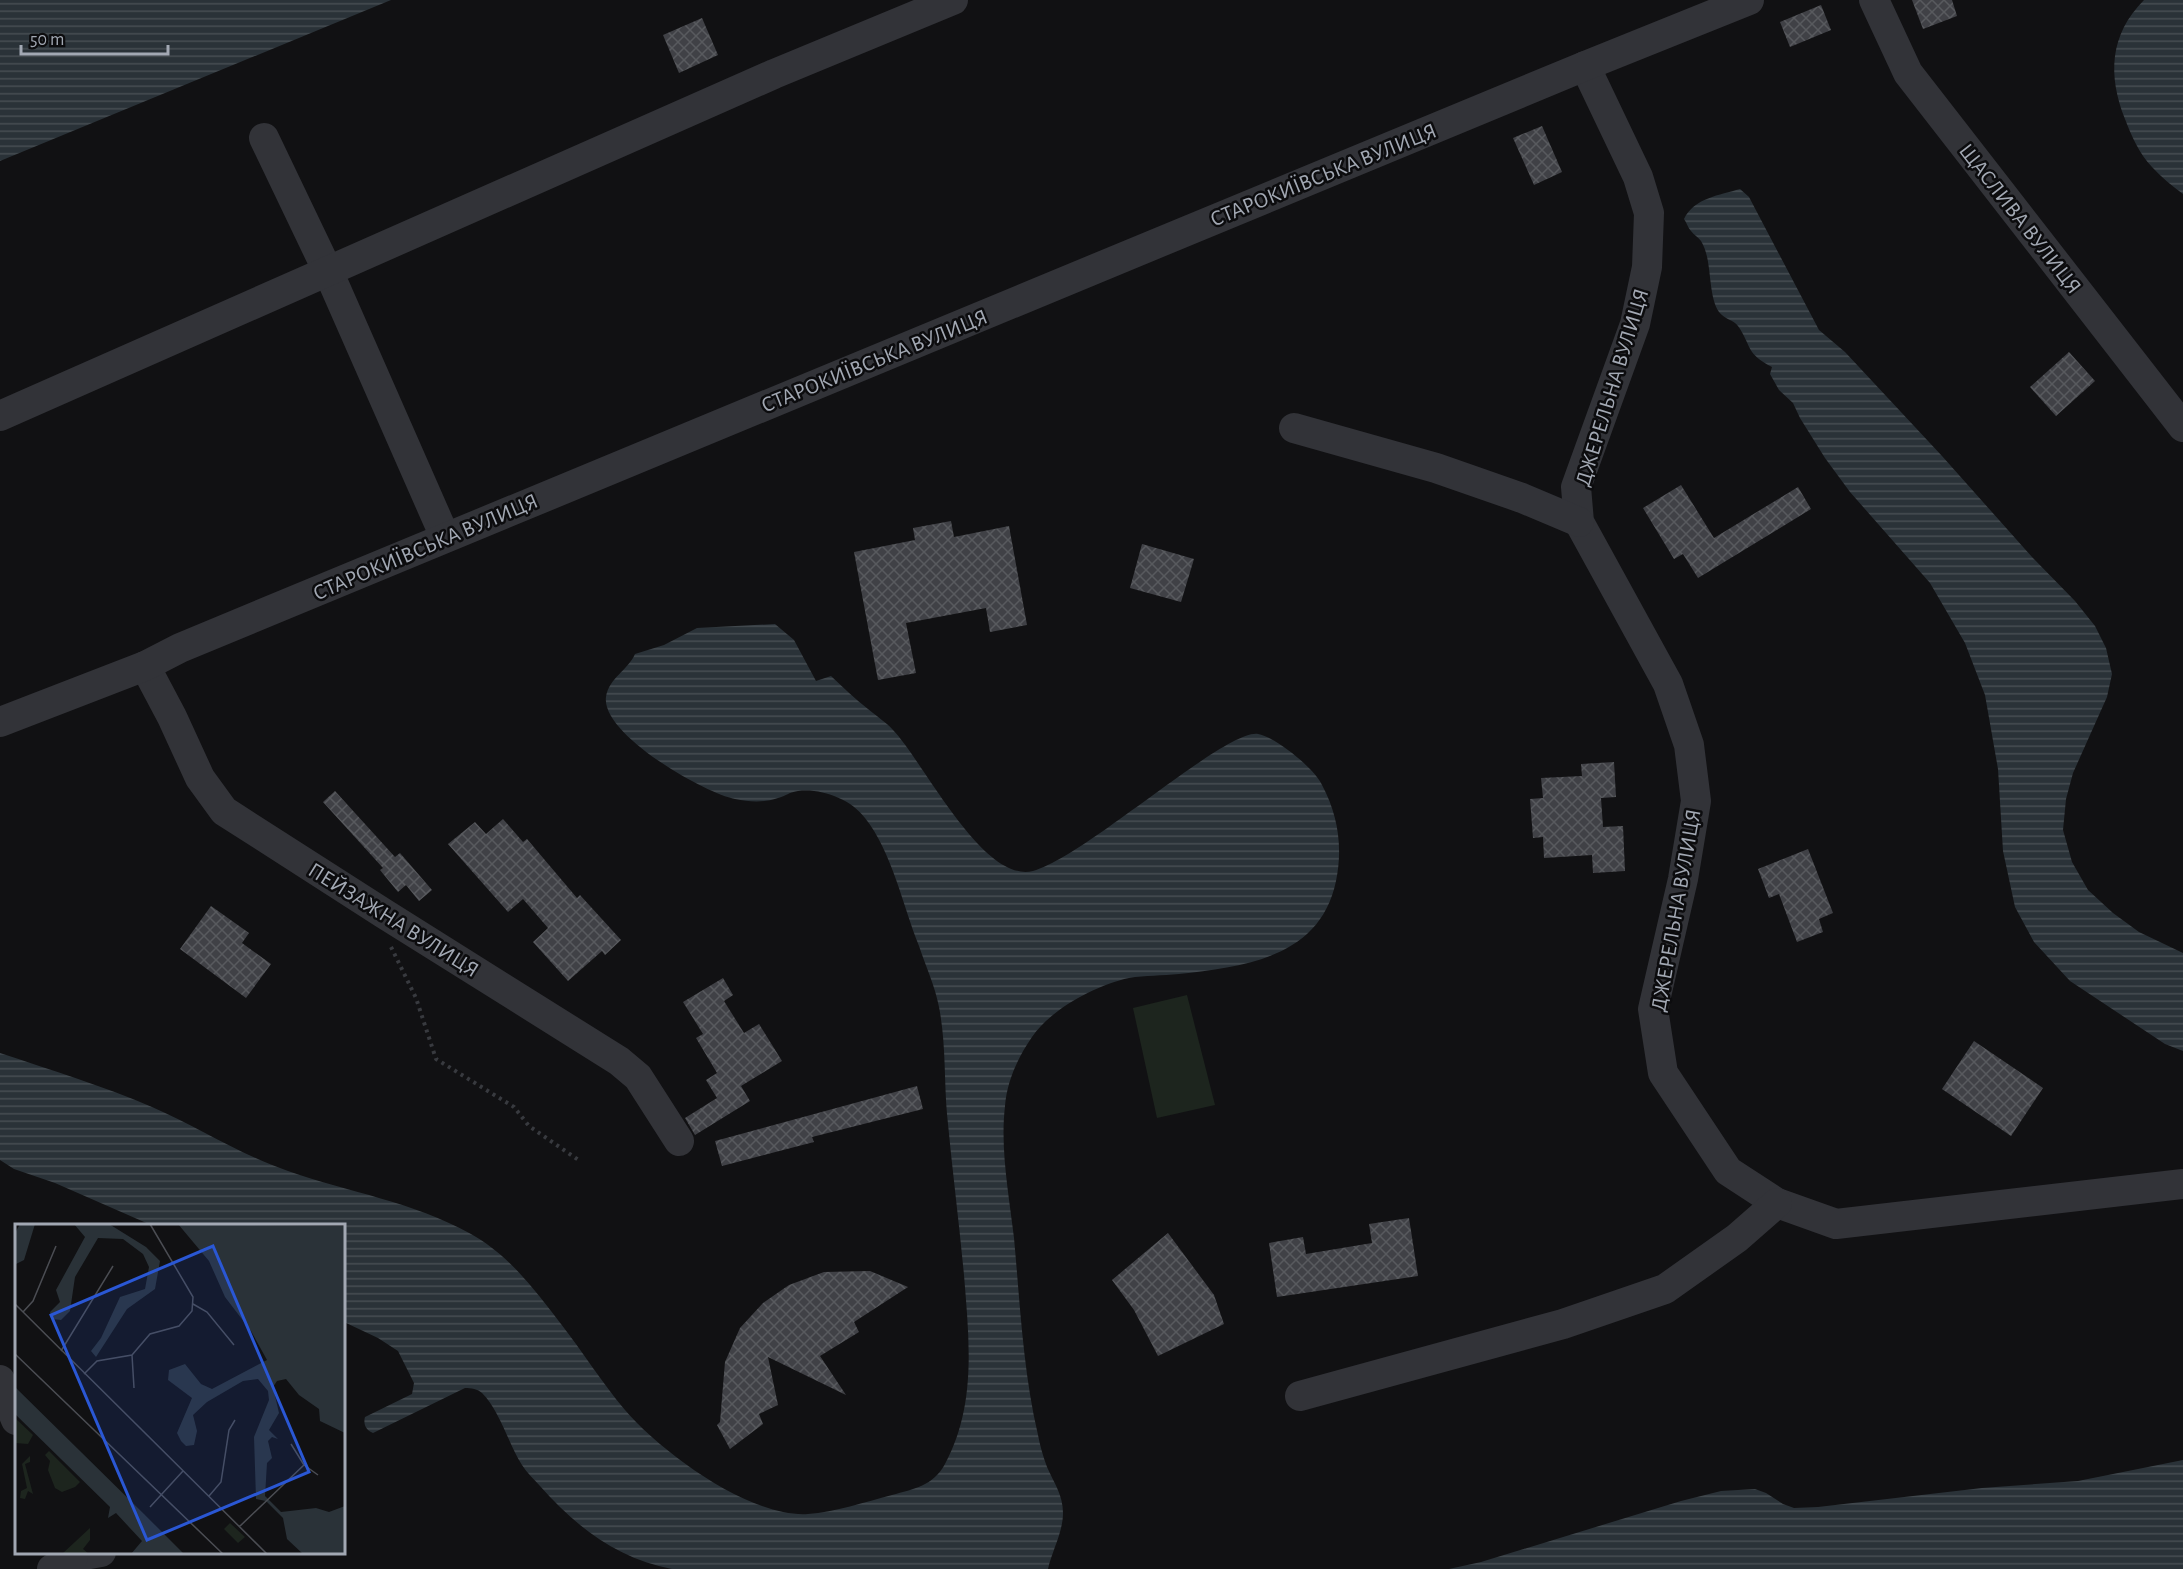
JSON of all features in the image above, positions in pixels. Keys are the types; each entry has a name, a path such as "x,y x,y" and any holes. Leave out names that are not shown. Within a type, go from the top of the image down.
{"street":[{"path":"0,416 330,276 774,74 953,0"},
{"name":"СТАРОКИЇВСЬКА ВУЛИЦЯ","path":"0,722 145,666 180,648 445,537 1749,0"},
{"name":"ЩАСЛИВА ВУЛИЦЯ","path":"1874,0 1908,73 2183,427"},
{"name":"ДЖЕРЕЛЬНА ВУЛИЦЯ","path":"1585,66 1638,177 1649,213 1647,267 1635,324 1576,487 1579,522 1668,684 1689,745 1696,801 1683,879 1653,1009 1663,1073 1728,1171 1777,1203 1836,1224 2183,1184"},
{"path":"264,138 330,276 445,537"},
{"path":"1294,428 1436,468 1522,498 1579,522"},
{"name":"ПЕЙЗАЖНА ВУЛИЦЯ","path":"145,666 200,778 224,811 619,1061 638,1077 679,1141"},
{"path":"1300,1396 1563,1324 1665,1289 1737,1238 1777,1203"},
{"path":"0,1380 15,1418"}],"path":[{"path":"383,913 381,928 416,998 436,1059 514,1107 529,1126 580,1161"}],"shaded area":[{"path":"0,0 391,0 0,161"},
{"path":"2144,0 2183,0 2183,194 2147,162 2125,119 2116,87 2114,72 2118,42 2132,13"},
{"path":"1740,189 1749,197 1819,330 1845,352 1942,456 2032,557 2075,601 2095,626 2106,648 2112,674 2107,697 2073,773 2066,799 2063,830 2072,862 2088,890 2113,913 2139,932 2183,953 2183,1051 2165,1044 2070,981 2034,942 2015,907 2003,851 1998,769 1985,695 1965,643 1930,583 1850,492 1825,458 1793,403 1779,390 1770,374 1772,367 1757,358 1738,326 1721,314 1715,305 1705,249 1684,219 1694,206 1701,202"},
{"path":"775,624 794,640 816,681 831,676 890,727 906,745 956,817 975,840 994,859 1014,870 1033,871 1056,861 1216,751 1241,738 1258,734 1284,747 1312,771 1322,785 1332,808 1339,844 1336,881 1327,907 1314,927 1297,942 1276,953 1229,967 1173,975 1129,978 1089,992 1062,1008 1040,1027 1027,1045 1014,1070 1006,1097 1004,1139 1023,1337 1033,1411 1040,1443 1063,1507 1061,1527 1048,1569 672,1569 634,1558 583,1528 554,1501 524,1468 494,1408 478,1391 465,1388 373,1433 367,1428 364,1422 365,1417 412,1394 414,1383 398,1351 378,1338 345,1322 345,1224 149,1224 55,1183 14,1169 0,1160 0,1053 133,1099 271,1164 311,1179 426,1213 471,1234 498,1252 531,1286 617,1400 641,1427 683,1462 734,1494 785,1512 808,1514 861,1504 908,1491 929,1482 945,1464 962,1419 969,1347 947,1114 944,1047 939,1007 933,984 883,847 865,818 852,805 835,796 816,791 794,792 762,801 735,799 720,794 701,786 657,760 620,728 609,712 606,697 608,690 635,654 664,645 697,628"},
{"path":"1187,995 1215,1105 1157,1118 1133,1008"},
{"path":"2183,1460 2183,1569 1449,1569 1481,1562 1721,1491 1755,1489 1794,1508 1818,1507 1982,1488 2078,1481"}],"building":[{"path":"1912,0 1952,0 1957,16 1923,29"},
{"path":"1821,5 1831,30 1790,47 1780,22"},
{"path":"702,18 718,55 679,73 663,35"},
{"path":"1542,126 1562,172 1534,185 1513,138"},
{"path":"2069,352 2095,381 2056,416 2030,387"},
{"path":"1681,485 1714,538 1798,487 1811,509 1698,578 1683,554 1674,559 1643,508"},
{"path":"951,521 954,537 1009,526 1027,625 990,632 986,608 906,623 916,673 878,680 854,552 915,540 913,528"},
{"path":"1142,544 1194,559 1181,602 1130,588"},
{"path":"1614,762 1616,797 1601,798 1603,827 1623,826 1625,871 1593,873 1592,855 1544,858 1543,837 1533,838 1530,799 1543,798 1541,778 1582,776 1581,764"},
{"path":"335,791 395,857 400,853 432,890 419,901 406,885 398,892 380,870 383,868 323,802"},
{"path":"503,819 523,842 527,839 577,898 580,895 621,940 605,955 602,951 568,981 533,942 548,928 523,899 508,912 448,844 475,822 486,834"},
{"path":"1808,849 1833,913 1819,919 1823,932 1797,942 1779,894 1769,898 1758,869"},
{"path":"211,906 249,933 242,943 271,964 246,998 180,949"},
{"path":"723,978 733,995 724,1001 744,1033 759,1024 782,1061 741,1086 750,1101 695,1135 685,1118 717,1098 706,1080 717,1073 696,1038 703,1034 683,1002"},
{"path":"1974,1041 2043,1088 2011,1136 1942,1089"},
{"path":"917,1086 923,1109 812,1137 814,1142 722,1166 715,1141"},
{"path":"1409,1218 1418,1276 1277,1297 1269,1243 1303,1237 1306,1254 1372,1243 1369,1224"},
{"path":"1168,1233 1214,1295 1224,1324 1158,1356 1134,1310 1112,1280"},
{"path":"870,1271 908,1287 854,1322 859,1332 820,1356 846,1395 768,1357 778,1405 759,1414 763,1424 730,1449 717,1425 720,1422 725,1362 740,1328 763,1303 789,1285 824,1272"}]}
